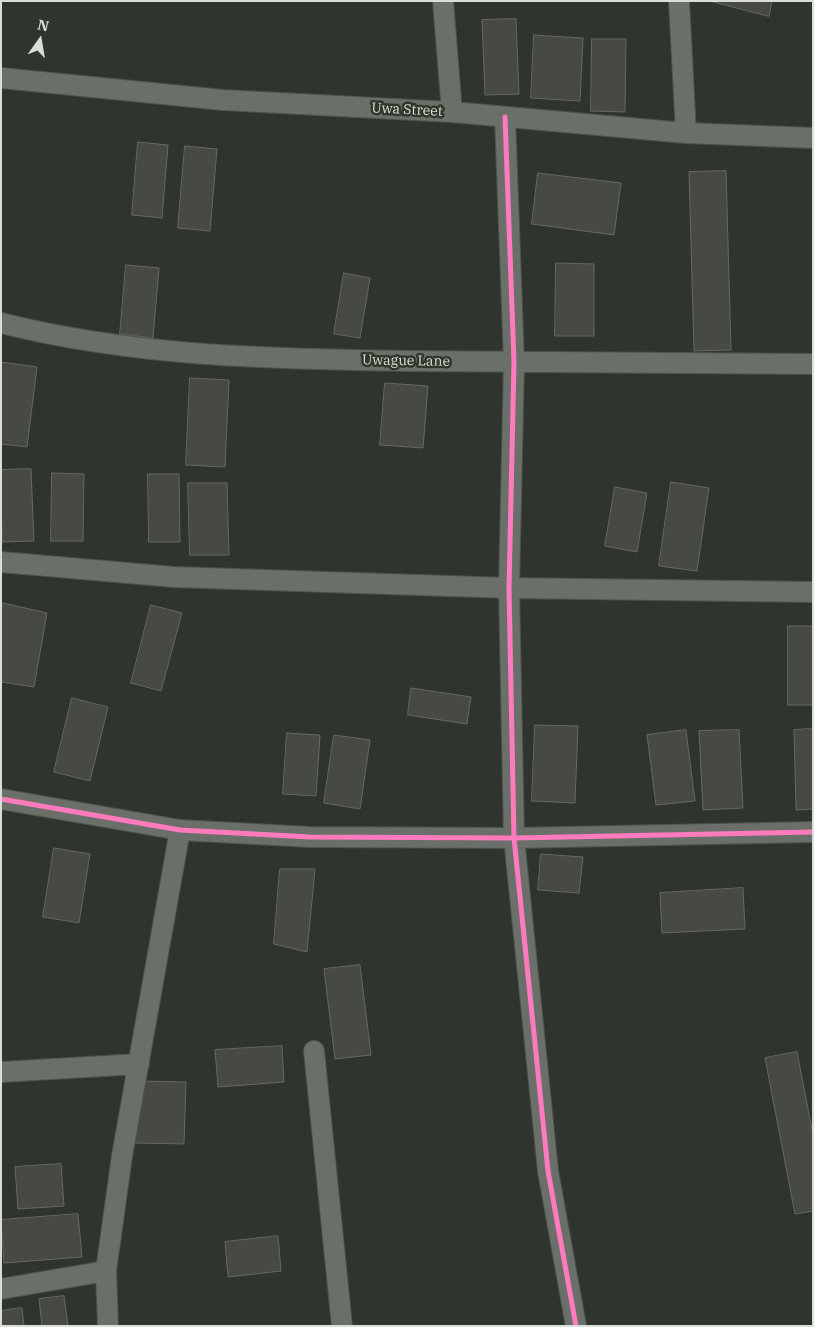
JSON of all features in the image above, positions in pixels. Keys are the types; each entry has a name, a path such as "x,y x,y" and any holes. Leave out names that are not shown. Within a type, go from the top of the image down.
{"street":[{"path":"443,1 452,112"},
{"path":"679,1 686,133"},
{"name":"Uwa Street","path":"1,78 223,100 452,112 686,133 813,138"},
{"path":"505,117 514,362 509,588 514,838 548,1171 576,1326"},
{"name":"Uwague Lane","path":"1,324 47,335 173,352 292,359 813,364"},
{"path":"1,562 174,577 509,588 813,592"},
{"path":"1,799 180,830 310,836 514,838 813,832"},
{"path":"108,1326 106,1271 122,1156 180,830"},
{"path":"314,1051 342,1326"},
{"path":"1,1072 139,1064"},
{"path":"1,1289 106,1271"}],"building":[{"path":"710,1 772,1 769,16"},
{"path":"516,19 519,94 485,95 482,20"},
{"path":"534,35 583,38 580,101 531,98"},
{"path":"592,39 626,39 625,112 591,111"},
{"path":"138,142 168,145 162,218 132,215"},
{"path":"185,146 217,149 210,231 178,228"},
{"path":"726,171 731,350 694,351 689,172"},
{"path":"538,173 621,183 614,235 532,224"},
{"path":"556,263 594,264 594,336 555,336"},
{"path":"126,265 159,268 153,338 120,334"},
{"path":"344,273 370,278 360,338 334,334"},
{"path":"1,362 37,367 27,447 1,444"},
{"path":"190,378 229,380 225,467 186,465"},
{"path":"385,383 428,386 423,448 380,445"},
{"path":"31,469 34,541 2,542 1,470"},
{"path":"52,473 84,474 83,541 51,541"},
{"path":"148,474 179,474 180,542 149,542"},
{"path":"671,482 709,488 697,571 659,566"},
{"path":"188,483 227,483 229,555 190,555"},
{"path":"615,487 647,493 637,552 605,546"},
{"path":"3,603 47,613 34,687 1,682 1,611"},
{"path":"151,605 182,613 161,691 131,683"},
{"path":"788,626 813,626 813,705 788,705"},
{"path":"411,688 471,697 467,724 408,715"},
{"path":"72,698 108,707 90,781 54,772"},
{"path":"535,725 578,726 575,803 532,801"},
{"path":"813,729 813,809 796,810 794,730"},
{"path":"686,730 695,801 656,805 647,735"},
{"path":"739,730 743,808 703,810 699,731"},
{"path":"287,733 320,735 316,796 283,794"},
{"path":"334,735 370,740 360,809 324,803"},
{"path":"54,848 90,854 79,923 43,917"},
{"path":"541,854 583,857 579,893 538,890"},
{"path":"280,869 315,869 307,952 274,944"},
{"path":"743,888 745,929 662,933 660,893"},
{"path":"360,965 371,1055 335,1059 324,969"},
{"path":"282,1046 284,1082 218,1087 215,1050"},
{"path":"797,1052 813,1135 813,1211 795,1214 765,1058"},
{"path":"138,1081 186,1082 184,1144 136,1143"},
{"path":"61,1164 64,1206 18,1209 15,1167"},
{"path":"78,1214 82,1257 4,1263 1,1220"},
{"path":"278,1236 281,1271 228,1277 225,1242"},
{"path":"64,1296 68,1326 42,1326 39,1299"},
{"path":"22,1308 24,1326 1,1326 1,1311"}],"cycle path":[{"path":"505,117 514,362 509,588 514,838 548,1171 576,1326"},
{"path":"1,799 180,830 310,837 514,838 813,832"}]}
